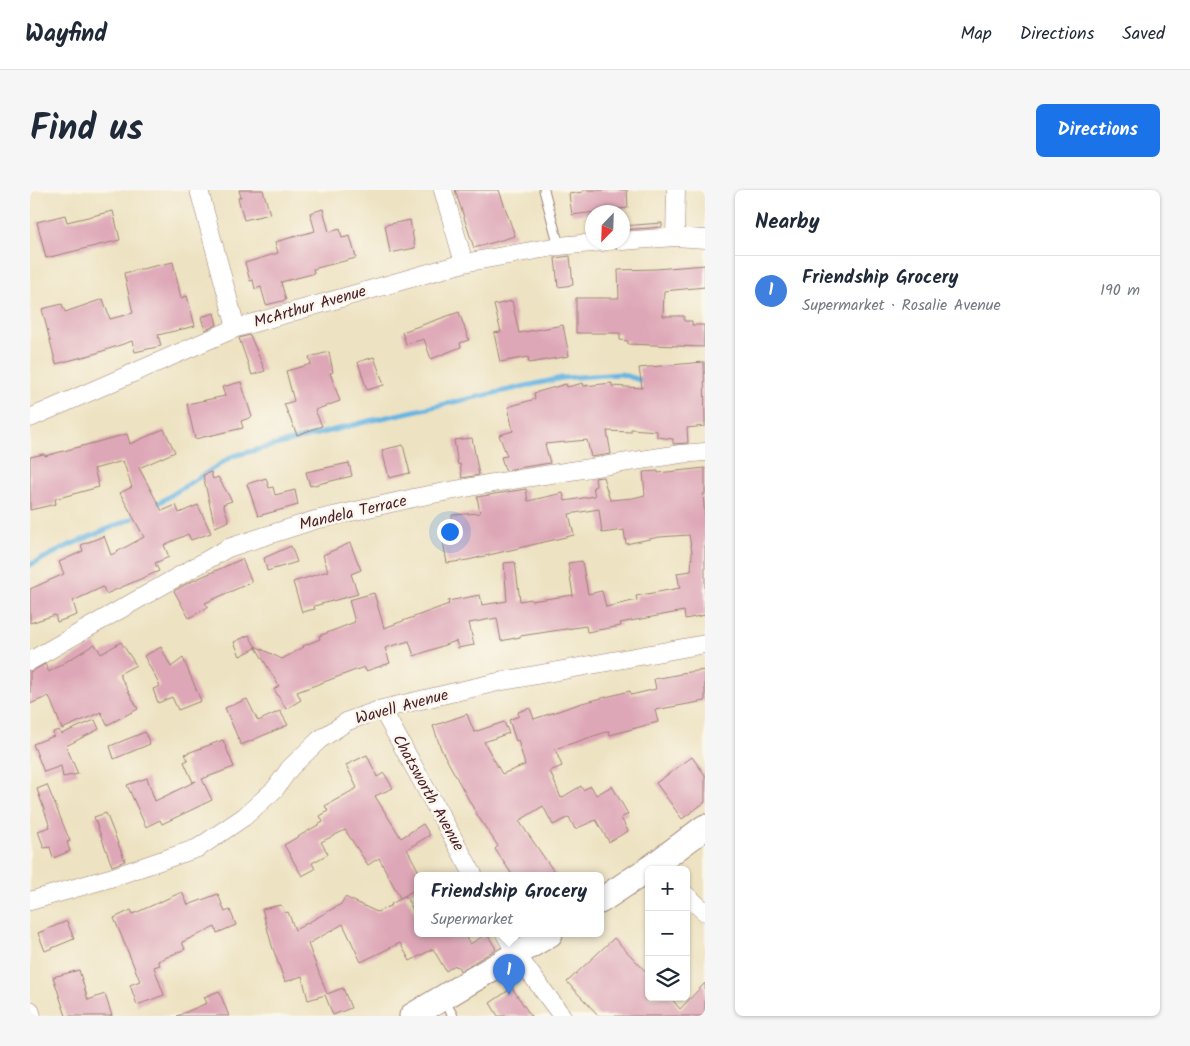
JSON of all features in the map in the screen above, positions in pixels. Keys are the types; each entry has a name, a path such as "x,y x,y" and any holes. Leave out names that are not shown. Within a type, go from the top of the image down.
{"main road":[{"path":"657,866 705,827"},
{"path":"604,899 645,874"},
{"path":"412,1016 448,1007 511,944 538,937"}],"street":[{"path":"198,190 236,328"},
{"path":"443,190 464,263"},
{"path":"675,238 676,190"},
{"path":"630,241 675,238 705,239"},
{"name":"McArthur Avenue","path":"30,418 236,328 464,263 559,246 585,244"},
{"name":"Mandela Terrace","path":"30,661 228,548 315,520 487,484 680,454 705,452"},
{"name":"Wavell Avenue","path":"30,901 110,878 198,848 244,817 275,789 290,768 319,740 348,722 382,709 498,682 705,644"},
{"name":"Chatsworth Avenue","path":"382,709 472,872"},
{"path":"690,899 705,912"},
{"path":"511,944 562,1016"},
{"path":"30,1010 32,1016"}],"lane":[{"path":"544,190 559,246"}],"building":[{"path":"239,190 263,190 270,214 244,220 238,198 241,197"},
{"path":"455,190 499,190 515,236 474,248"},
{"path":"583,190 627,190 628,205 585,205 585,213 572,215 569,194 583,192"},
{"path":"323,209 329,232 340,229 342,238 350,236 356,258 313,269 314,272 312,274 281,282 286,300 266,305 261,287 255,289 253,280 250,281 245,263 278,253 275,242 315,231 310,213"},
{"path":"113,211 120,240 46,258 37,222 65,215 67,222"},
{"path":"410,220 415,248 390,253 385,225"},
{"path":"662,223 662,227 630,229 630,225"},
{"path":"570,256 573,285 558,287 555,258"},
{"path":"173,262 181,298 187,296 195,326 158,335 161,346 135,352 132,341 56,364 42,309 62,304 65,312 103,299 110,319 133,313 124,273"},
{"path":"705,265 705,287 664,291 663,316 684,316 684,321 692,321 692,325 704,325 704,347 628,344 628,341 620,340 620,333 576,333 576,298 619,298 618,270"},
{"path":"512,301 519,333 563,325 569,356 529,363 528,357 500,362 494,333 501,332 494,305"},
{"path":"459,312 469,340 460,343 461,347 431,359 424,339 406,344 402,332"},
{"path":"214,313 217,325 205,330 201,317"},
{"path":"250,335 265,371 252,375 239,338"},
{"path":"329,352 333,372 330,373 340,401 315,410 322,426 297,435 284,404 294,401 286,371 311,364 309,357"},
{"path":"374,357 384,385 367,390 358,362"},
{"path":"704,362 705,426 687,428 688,443 673,444 673,439 657,437 657,431 631,429 631,432 607,431 611,454 591,457 587,440 545,444 550,463 505,470 501,457 507,456 499,435 513,431 508,407 535,399 534,393 566,384 567,387 583,383 584,386 612,383 612,386 642,388 639,368"},
{"path":"241,382 252,417 241,421 243,428 195,439 187,404 225,396 222,387"},
{"path":"164,429 175,452 139,468 162,511 176,505 179,513 198,505 211,533 191,540 188,534 164,545 169,557 155,563 159,571 106,594 103,587 73,601 77,615 57,622 55,615 30,623 30,589 64,574 59,562 83,551 81,545 104,536 111,555 144,537 120,493 132,487 123,461 94,469 99,487 55,499 56,504 30,510 30,457 44,454 45,456 127,434 130,444"},
{"path":"472,438 479,475 462,478 454,440"},
{"path":"403,445 410,473 389,478 382,450"},
{"path":"349,463 352,476 310,486 306,472"},
{"path":"705,468 705,494 703,494 705,518 705,615 685,619 684,611 620,623 621,626 587,632 586,626 520,636 501,641 497,618 469,623 474,645 458,648 456,641 414,656 409,641 385,648 390,663 366,671 364,667 297,692 301,700 286,709 274,689 279,686 255,646 282,659 303,646 320,639 319,636 355,622 349,600 374,593 384,628 449,604 448,601 480,595 482,605 507,601 504,563 515,562 520,601 573,595 568,563 582,561 588,594 602,591 606,607 637,600 636,596 680,588 677,573 691,571 692,552 689,535 659,537 626,544 624,530 602,533 599,509 569,514 574,535 468,560 447,563 441,530 453,527 452,515 480,513 477,497 526,489 528,501 563,493 565,501 595,496 593,487 596,486 595,478 603,477 610,500 633,498 645,495 643,472 658,471 658,473"},
{"path":"211,472 213,479 218,477 232,501 223,504 229,521 215,527 203,475"},
{"path":"266,478 269,488 273,487 275,495 295,490 298,505 258,516 247,484"},
{"path":"350,543 361,570 351,574 358,594 314,606 315,609 302,612 293,582 328,571 323,555"},
{"path":"291,546 297,562 267,571 264,558"},
{"path":"242,559 252,582 205,603 208,607 189,618 174,591"},
{"path":"249,635 256,648 240,656 234,642"},
{"path":"121,642 136,665 119,674 138,709 107,725 101,712 62,729 49,696 30,704 30,672 45,664 49,672 95,644 101,654"},
{"path":"161,647 171,667 183,658 201,701 178,710 172,697 158,703 153,689 160,686 144,656"},
{"path":"705,670 705,701 655,710 658,722 610,735 609,731 555,749 562,766 550,771 561,798 581,786 583,790 591,786 596,795 612,786 628,814 621,818 628,831 609,842 596,820 575,829 569,817 553,825 543,806 519,821 554,872 510,872 495,849 498,846 477,815 441,749 433,726 467,714 474,732 504,722 509,733 484,742 502,774 525,765 518,740 516,741 509,720 519,716 518,712 530,708 534,719 582,703 630,691 631,695 656,689 654,679"},
{"path":"247,699 258,721 280,711 288,725 241,745 225,708"},
{"path":"95,720 99,729 66,746 78,774 63,777 61,766 44,772 33,744 54,736 53,732 59,730 61,734"},
{"path":"145,732 150,744 114,759 110,746"},
{"path":"223,740 234,767 202,779 212,800 162,824 160,820 146,827 127,785 147,778 155,801 196,781 193,782 184,762 188,760 185,754"},
{"path":"367,755 377,777 384,773 393,788 375,796 401,838 423,824 430,835 407,849 418,872 414,872 414,890 400,898 379,858 368,865 345,830 321,842 328,854 312,863 315,869 302,876 284,845 323,822 320,816 328,811 325,806 357,788 346,765"},
{"path":"692,757 705,775 705,802 682,819 656,783"},
{"path":"47,785 70,841 67,842 70,851 53,858 50,847 44,848 38,831 50,827 37,789"},
{"path":"106,813 125,861 112,866 94,817"},
{"path":"182,892 188,905 218,894 225,912 230,910 236,925 217,933 215,927 182,942 185,949 158,961 160,965 154,967 164,995 137,1005 130,985 140,981 114,918 131,910 133,914"},
{"path":"406,896 414,911 414,937 466,937 470,944 482,937 489,937 496,949 460,971 458,966 456,967 455,965 446,971 433,949 410,961 400,943 361,962 343,924 308,944 327,994 343,988 351,1008 333,1015 325,995 308,1000 302,976 285,982 272,946 262,909 281,905 285,913 288,912 295,930 341,904 345,897 377,912"},
{"path":"67,921 74,939 45,951 38,933"},
{"path":"614,938 645,971 645,1001 673,1001 680,1009 690,1001 690,999 705,983 705,1016 599,1016 567,982"},
{"path":"79,970 88,1000 105,994 112,1016 66,1016 53,977"},
{"path":"512,988 531,1016 498,1016 490,1003"},
{"path":"219,991 229,1016 177,1016 207,1003 204,997"}],"waterway":[{"path":"154,506 233,456 369,421 562,378 621,374 646,382"},
{"path":"30,565 70,545 138,516"}],"place":[{"name":"Friendship Grocery","path":"509,995"}]}
